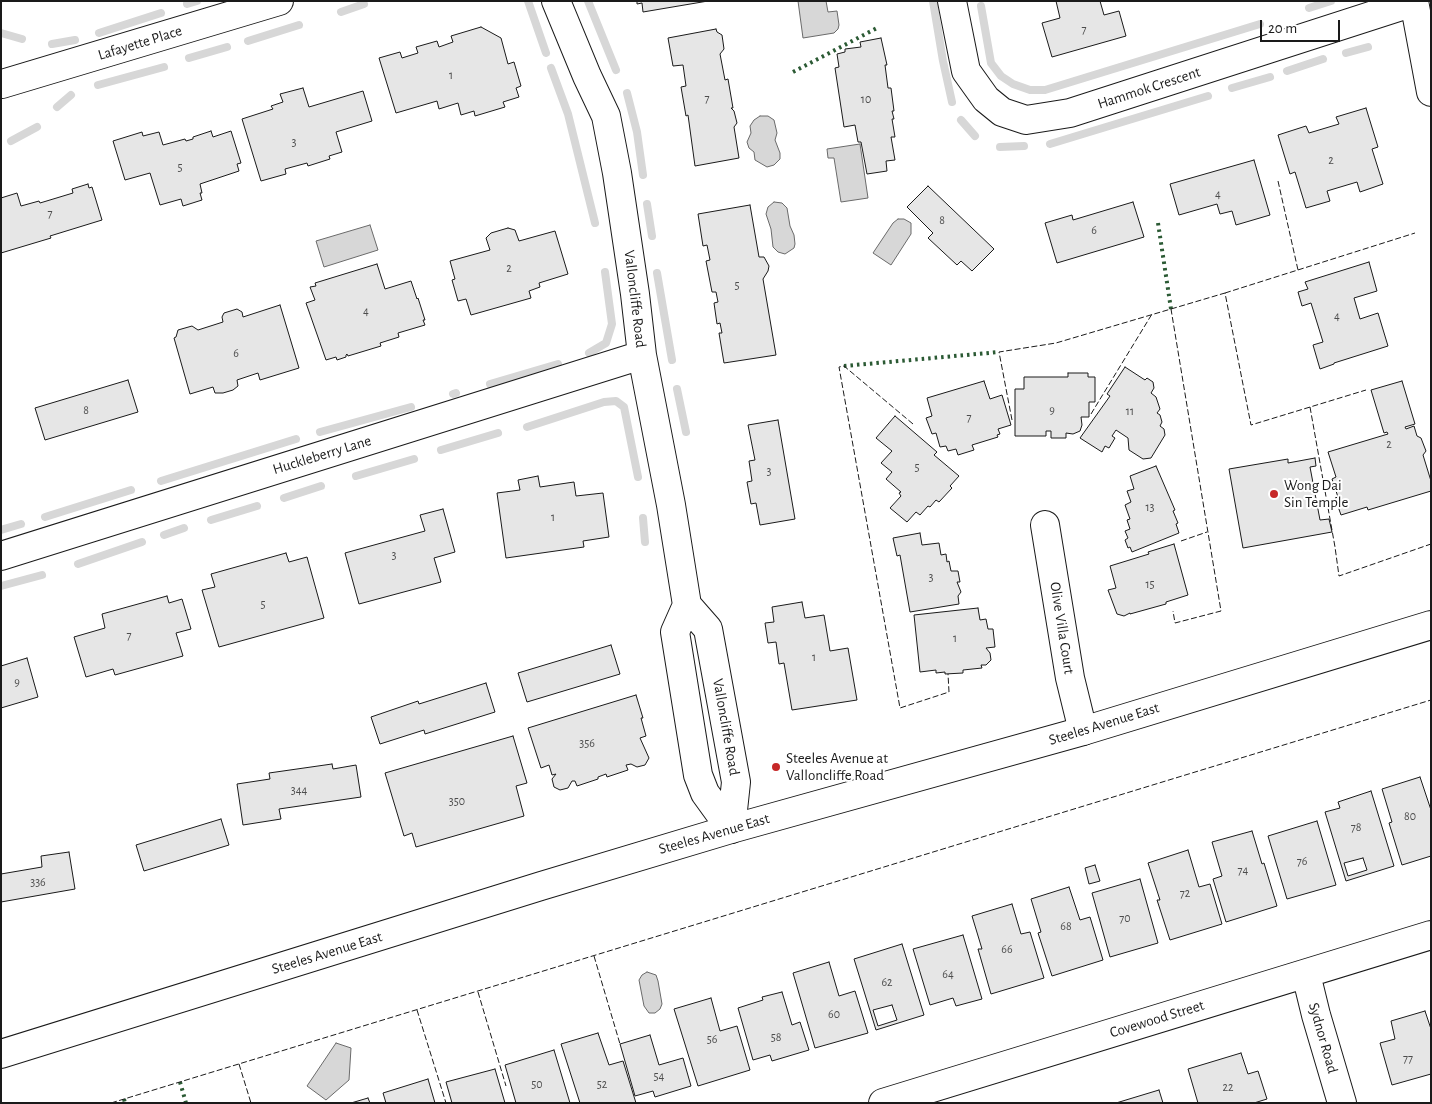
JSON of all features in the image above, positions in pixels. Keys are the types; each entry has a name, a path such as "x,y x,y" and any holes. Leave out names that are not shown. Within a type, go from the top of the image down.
{"street":[{"name":"Lafayette Place","path":"2,84 279,1"},
{"name":"Valloncliffe Road","path":"556,1 606,116 619,182 642,355 672,505 687,604 708,629 736,782 731,829"},
{"name":"Hammok Crescent","path":"952,1 966,71 986,99 1002,112 1026,120 1070,113 1414,2"},
{"path":"1414,2 1431,92"},
{"name":"Huckleberry Lane","path":"1,556 642,355"},
{"name":"Olive Villa Court","path":"1046,525 1070,678 1083,731"},
{"path":"687,604 675,632 698,775 705,793 731,829"},
{"name":"Steeles Avenue East","path":"1,1054 731,829 1083,731 1431,625"},
{"name":"Covewood Street","path":"883,1103 1431,935"},
{"name":"Sydnor Road","path":"1306,974 1342,1103"}],"shaded area":[{"path":"798,1 826,1 828,12 837,11 838,29 834,33 803,38"},
{"path":"760,116 768,116 774,120 777,133 775,140 780,153 780,159 774,165 767,167 755,160 754,152 749,148 747,142 751,133 750,126"},
{"path":"860,144 868,198 841,202 834,158 828,158 827,149"},
{"path":"774,202 782,203 787,208 790,226 794,235 794,248 785,254 778,252 773,247 771,229 766,214 768,207"},
{"path":"898,219 904,219 911,223 911,234 891,265 873,253 893,223"},
{"path":"370,225 378,250 324,267 316,241"},
{"path":"647,972 656,975 658,981 662,1004 655,1013 649,1013 644,1006 639,980"},
{"path":"336,1043 351,1048 349,1080 326,1100 307,1086"}],"building":[{"path":"637,1 708,1 643,12 642,3 637,4"},
{"path":"1056,1 1100,1 1104,15 1119,11 1126,36 1052,57 1042,23 1060,18"},
{"path":"481,27 501,38 508,64 514,62 521,86 516,88 519,97 503,102 505,107 475,116 474,111 461,115 458,103 439,109 437,101 396,113 379,58 400,52 402,58 418,53 416,47 437,41 439,47 453,42 451,36"},
{"path":"716,29 722,35 724,49 720,54 725,80 728,79 733,108 731,108 734,111 737,123 734,127 739,158 695,166 688,115 686,116 681,87 686,86 683,65 673,66 668,38"},
{"path":"881,38 887,65 885,65 888,88 891,88 894,111 892,111 894,119 892,119 895,137 891,137 895,160 886,161 887,171 867,174 861,142 858,142 855,125 844,127 835,68 839,67 837,54 845,52 845,49 861,47 860,42"},
{"path":"303,88 309,107 363,91 372,121 336,132 342,152 329,156 330,159 308,166 307,163 285,169 286,174 261,181 242,119 273,109 271,106 283,102 280,94"},
{"path":"1366,108 1378,147 1372,149 1383,184 1360,192 1357,182 1327,191 1330,201 1306,208 1295,172 1290,174 1278,135 1306,126 1309,133 1339,124 1336,117"},
{"path":"211,131 213,137 231,131 241,163 237,164 239,171 200,184 202,200 183,206 181,199 160,205 150,173 125,180 113,141 142,132 143,136 159,132 163,145 185,139 186,141 193,139 193,137"},
{"path":"1254,160 1270,215 1236,225 1232,211 1220,214 1217,204 1179,215 1170,184"},
{"path":"88,184 89,188 92,187 102,220 1,253 1,198 17,193 21,206 39,201 40,203 73,193 72,189"},
{"path":"928,186 994,249 972,271 961,261 957,265 928,238 933,233 907,207"},
{"path":"1133,202 1144,237 1057,263 1045,223 1072,215 1073,220"},
{"path":"750,205 759,257 764,257 769,266 763,279 776,355 724,363 719,333 722,333 720,323 717,324 714,303 718,302 716,292 712,292 706,261 710,260 707,245 703,246 698,214"},
{"path":"508,228 515,230 519,241 555,231 568,274 539,283 540,287 529,291 531,298 471,315 466,299 458,301 452,280 455,279 450,261 490,250 486,238 491,233"},
{"path":"1369,262 1377,291 1354,298 1360,319 1378,313 1388,346 1320,369 1313,345 1323,342 1311,303 1302,306 1298,292 1308,289 1305,282"},
{"path":"377,264 385,289 411,281 425,320 423,320 425,325 398,333 399,337 380,343 381,346 348,356 347,354 346,357 337,360 336,357 326,360 306,303 315,300 310,287 316,286 315,283"},
{"path":"280,305 299,368 260,380 258,373 237,380 238,386 233,390 223,393 215,393 213,387 190,394 174,338 178,330 192,326 198,330 223,322 222,317 224,313 237,309 242,312 243,317"},
{"path":"1125,367 1145,380 1147,378 1153,382 1154,388 1151,393 1156,397 1160,409 1157,413 1160,415 1162,422 1160,426 1164,429 1165,435 1151,458 1143,459 1129,450 1128,438 1116,430 1112,436 1115,438 1109,448 1105,446 1102,452 1080,438 1110,396 1107,394"},
{"path":"1068,373 1088,373 1088,377 1095,377 1095,402 1089,402 1089,417 1081,417 1082,425 1080,431 1073,434 1066,433 1066,438 1051,438 1051,431 1046,431 1046,436 1015,436 1015,389 1024,389 1024,377 1068,377"},
{"path":"128,380 138,412 45,440 35,408"},
{"path":"984,381 990,399 1002,395 1011,425 998,429 1000,434 997,435 998,437 972,445 974,450 958,455 956,449 948,451 946,446 940,447 936,433 932,434 926,418 932,416 927,398"},
{"path":"1402,381 1415,424 1405,427 1406,429 1414,426 1417,436 1421,438 1426,451 1423,455 1431,481 1431,491 1368,510 1367,507 1341,515 1335,498 1338,497 1332,479 1336,477 1328,452 1388,434 1387,432 1384,433 1371,390"},
{"path":"895,416 937,452 934,455 959,476 950,486 952,488 939,502 936,500 920,515 916,512 907,522 890,508 901,496 899,493 901,492 886,479 892,472 881,463 892,451 876,438"},
{"path":"778,420 795,519 760,525 756,503 751,504 747,482 752,481 749,461 755,460 748,425"},
{"name":"Wong Dai Sin Temple","path":"1315,458 1316,466 1310,467 1320,520 1329,519 1332,532 1243,548 1229,469 1288,459 1288,463"},
{"path":"1156,466 1175,510 1173,511 1178,523 1176,524 1179,533 1132,552 1125,540 1128,538 1125,531 1130,529 1127,520 1130,519 1125,505 1131,502 1127,491 1134,489 1130,476"},
{"path":"538,476 540,487 574,482 576,496 603,493 609,537 583,541 584,547 506,558 497,493 520,490 518,480"},
{"path":"443,509 455,552 434,558 441,582 359,604 345,553 425,531 420,515"},
{"path":"920,533 922,545 939,543 941,555 946,554 951,571 958,571 960,582 957,582 961,592 958,596 959,604 910,612 900,555 897,556 893,538"},
{"path":"1174,544 1188,595 1166,602 1166,604 1124,616 1117,614 1108,590 1116,588 1110,566"},
{"path":"286,553 289,562 307,557 324,618 219,647 202,590 215,587 211,574"},
{"path":"167,596 169,603 182,599 191,629 176,633 183,656 115,675 113,669 86,677 74,637 105,628 102,614"},
{"path":"802,602 805,618 824,615 830,651 848,648 857,700 792,710 784,663 779,664 776,642 768,643 765,623 774,622 772,607"},
{"path":"978,608 980,620 986,619 988,629 993,629 995,647 986,648 990,653 991,660 986,665 981,665 982,668 963,670 963,673 936,673 936,670 920,672 914,615"},
{"path":"611,645 620,674 527,702 518,673"},
{"path":"27,658 38,697 1,708 1,666"},
{"path":"486,683 495,712 425,734 424,730 380,744 371,717 418,701 419,704"},
{"path":"636,695 646,736 640,738 649,758 645,765 637,767 631,764 626,765 628,770 607,777 606,774 598,777 598,779 577,786 575,781 572,781 568,788 560,790 554,787 552,779 556,774 552,775 549,765 541,768 528,728"},
{"path":"513,736 527,783 516,786 524,816 416,847 412,833 404,836 385,773"},
{"path":"332,764 333,769 356,765 361,797 279,809 281,819 243,825 237,784 270,779 269,773"},
{"path":"1420,777 1431,810 1431,856 1402,865 1389,823 1392,822 1382,789"},
{"path":"1371,791 1394,866 1346,881 1325,812 1340,808 1338,802","holes":["1363,858 1367,870 1348,876 1344,863"]},
{"path":"221,819 229,845 144,871 136,845"},
{"path":"1317,821 1336,885 1287,899 1268,836"},
{"path":"1252,831 1277,906 1226,922 1213,879 1222,876 1212,842"},
{"path":"1188,850 1199,887 1210,884 1222,924 1170,940 1157,900 1160,900 1148,863"},
{"path":"69,852 75,889 1,902 1,874 42,867 41,856"},
{"path":"1095,865 1100,881 1089,884 1085,868"},
{"path":"1140,879 1158,943 1110,957 1092,893"},
{"path":"1069,887 1080,920 1090,917 1103,960 1052,976 1038,933 1041,932 1031,899"},
{"path":"1012,904 1021,934 1030,932 1044,978 991,994 978,949 982,949 972,916"},
{"path":"963,935 982,999 956,1006 953,998 930,1005 913,949"},
{"path":"902,944 924,1015 876,1030 854,959","holes":["892,1005 897,1020 878,1026 873,1010"]},
{"path":"829,962 839,996 855,991 868,1033 815,1048 793,973"},
{"path":"782,992 792,1025 800,1022 809,1050 772,1061 770,1055 753,1060 738,1008 763,1000 762,997"},
{"path":"711,998 720,1031 737,1026 750,1070 698,1086 674,1009"},
{"path":"1425,1011 1431,1029 1431,1074 1392,1085 1380,1043 1395,1039 1391,1021"},
{"path":"598,1033 609,1065 623,1061 636,1103 580,1103 561,1044"},
{"path":"650,1035 659,1065 683,1058 691,1086 655,1097 653,1091 635,1096 620,1044"},
{"path":"554,1050 570,1103 516,1103 505,1065"},
{"path":"1241,1053 1248,1074 1258,1071 1267,1099 1254,1103 1198,1103 1188,1069"},
{"path":"495,1069 505,1103 452,1103 446,1082"},
{"path":"428,1079 435,1103 386,1103 383,1093"},
{"path":"1159,1090 1163,1103 1116,1103"},
{"path":"368,1098 370,1103 351,1103"}],"waterway":[{"path":"187,4 197,1"},
{"path":"528,1 546,53"},
{"path":"588,1 616,70"},
{"path":"933,1 952,102"},
{"path":"1309,8 1331,1"},
{"path":"341,12 364,4"},
{"path":"981,6 991,63 1001,76 1013,84 1030,90 1045,90 1260,24"},
{"path":"99,33 161,13"},
{"path":"248,41 299,25"},
{"path":"1,33 22,39"},
{"path":"52,44 75,40"},
{"path":"189,58 227,47"},
{"path":"1346,53 1368,47"},
{"path":"1287,71 1323,59"},
{"path":"98,85 164,67"},
{"path":"551,68 568,114 595,223"},
{"path":"1232,88 1270,77"},
{"path":"627,93 637,132 643,175"},
{"path":"57,107 71,95"},
{"path":"1050,144 1208,96"},
{"path":"961,120 975,136"},
{"path":"11,141 37,127"},
{"path":"1000,147 1024,146"},
{"path":"647,204 652,236"},
{"path":"589,353 606,343 612,324 605,272"},
{"path":"657,273 672,360"},
{"path":"490,384 558,364"},
{"path":"677,389 686,432"},
{"path":"527,427 604,402 616,401 624,407 638,477"},
{"path":"320,432 411,407"},
{"path":"441,450 498,433"},
{"path":"161,481 296,439"},
{"path":"356,476 414,459"},
{"path":"284,498 321,486"},
{"path":"45,517 131,490"},
{"path":"211,520 257,506"},
{"path":"643,518 645,542"},
{"path":"1,530 21,524"},
{"path":"164,535 184,528"},
{"path":"78,564 142,542"},
{"path":"1,586 42,575"}],"hedge":[{"path":"793,72 877,28"},
{"path":"1158,223 1171,309"},
{"path":"844,366 999,352"},
{"path":"180,1082 186,1103"},
{"path":"124,1099 125,1103"}],"fence":[{"path":"1278,181 1298,270"},
{"path":"1225,293 1415,233"},
{"path":"1171,309 1225,293 1251,425 1366,390"},
{"path":"1012,420 999,352 1056,343 1171,309 1221,611 1175,623 1173,611"},
{"path":"1091,414 1152,314"},
{"path":"913,424 844,366 839,367 900,708 949,692 948,674"},
{"path":"1310,407 1339,576 1431,544"},
{"path":"1181,541 1207,532"},
{"path":"111,1103 1431,700"},
{"path":"594,956 620,1044"},
{"path":"478,992 506,1086"},
{"path":"417,1010 446,1103"},
{"path":"239,1064 251,1103"}],"place":[{"name":"Wong Dai Sin Temple","path":"1274,494"},
{"name":"Steeles Avenue at Valloncliffe Road","path":"776,767"}]}
